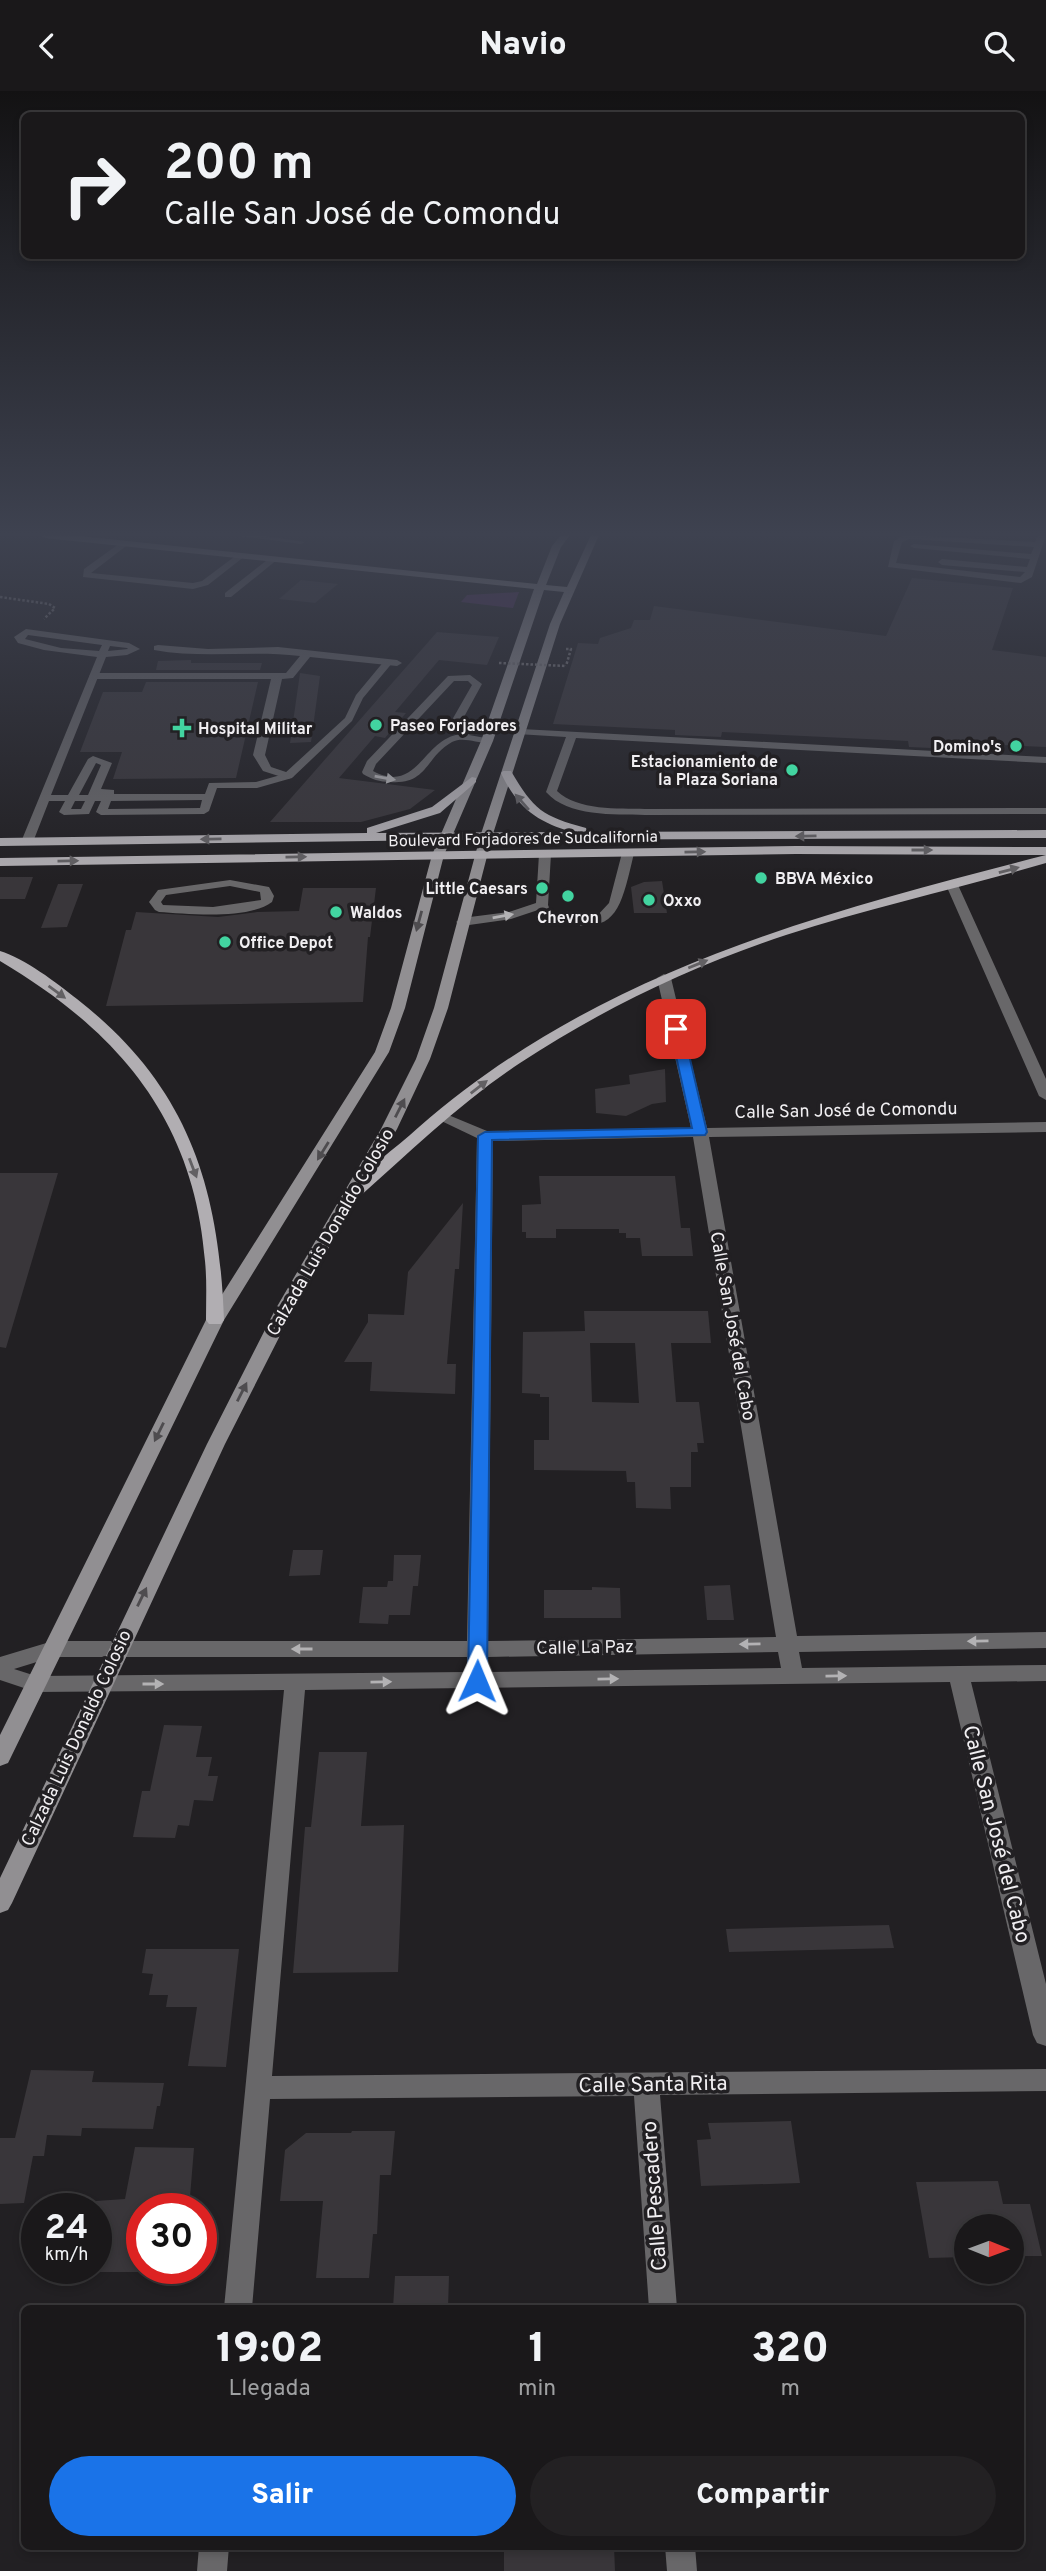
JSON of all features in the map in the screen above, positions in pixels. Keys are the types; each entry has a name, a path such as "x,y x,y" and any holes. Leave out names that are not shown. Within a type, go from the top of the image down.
{"main road":[{"path":"0,1757 215,1320 278,1223 382,1052 398,1008 438,855 472,780 518,651"},
{"name":"Calzada Luis Donaldo Colosio","path":"0,1903 100,1684 284,1310 352,1195 423,1059 441,1008 483,846 548,651"},
{"path":"496,716 505,729 521,732"},
{"path":"507,773 515,793 531,811 552,823 587,832 631,838"},
{"path":"323,838 375,830 423,815 449,801 472,780"},
{"name":"Boulevard Forjadores de Sudcalifornia","path":"0,862 438,855 483,846 631,838 1046,834"},
{"path":"796,850 859,844 855,838 845,835"},
{"path":"968,835 961,840 1022,851"},
{"name":"Boulevard Forjadores de Sudcalifornia","path":"0,842 448,836 483,846 545,854 796,850 1046,851"},
{"path":"32,861 34,842"},
{"path":"352,1195 441,1117 514,1060 595,1013 664,978 770,936 1046,859"},
{"path":"0,955 22,967 81,1009 141,1066 162,1099 179,1131 207,1206 216,1285 215,1320"}],"street":[{"path":"192,651 252,651"},
{"path":"285,651 393,663"},
{"path":"94,675 289,676 308,653"},
{"path":"277,676 259,755 267,769 288,776"},
{"path":"952,885 1046,1096"},
{"name":"Calle San José del Cabo","path":"664,978 700,1132 793,1677"},
{"name":"Calle San José de Comondu","path":"441,1117 485,1136 1046,1127"},
{"path":"477,1681 485,1136"},
{"name":"Calle La Paz","path":"0,1665 53,1649 478,1649 1046,1640"},
{"name":"Calle La Paz","path":"0,1672 36,1684 1046,1673"},
{"name":"Calle San José del Cabo","path":"959,1674 1046,2035"},
{"path":"237,2305 295,1683"},
{"name":"Calle Santa Rita","path":"259,2088 1046,2080"},
{"name":"Calle Pescadero","path":"646,2084 663,2305"},
{"path":"212,2571 214,2550"},
{"path":"680,2550 682,2571"}],"lane":[{"path":"75,651 119,655 130,651"},
{"path":"34,842 44,798 104,651"},
{"path":"44,798 72,798 110,792 101,812 204,811 213,785 257,785 288,776 349,719 359,697 393,663"},
{"path":"451,678 470,678 477,684 453,727 464,732 489,736 447,741 416,775 407,780 383,779 367,772 371,763 451,678"},
{"path":"521,732 1046,760"},
{"path":"572,736 551,792 560,800 597,809 645,812 1046,811"},
{"path":"93,759 102,759 107,763 93,795 85,812 64,812 93,759"},
{"path":"545,854 542,905 547,917 564,922 597,922 609,916 616,904 628,853"},
{"path":"230,883 232,858"},
{"path":"230,883 265,890 268,896 266,902 251,907 180,910 159,908 155,902 162,892 180,887 230,883"},
{"path":"462,922 512,915 542,905"}],"path":[{"path":"499,663 566,666"}],"building":[{"name":"Paseo Forjadores","path":"421,651 493,651 487,665 439,660 395,712 406,713 385,738 375,736 339,778 435,790 410,809 361,822 270,822"},
{"path":"576,651 998,651 1046,657 1046,747 954,743 954,749 909,747 908,741 722,732 721,737 675,735 675,730 553,724"},
{"path":"191,660 191,663 262,663 260,670 156,670 158,661"},
{"path":"300,673 320,676 311,742 290,743"},
{"path":"146,682 258,682 236,778 113,779 122,752 80,752 103,692 142,692"},
{"path":"0,877 33,877 25,899 0,899"},
{"name":"Oxxo","path":"662,881 667,913 634,913 631,887 644,882"},
{"path":"58,884 83,884 67,927 41,928"},
{"path":"303,888 376,888 368,937 363,1002 106,1006 126,930 131,930 136,912 218,917 257,912 299,911"},
{"path":"665,1069 666,1102 652,1104 626,1116 596,1113 595,1089 630,1084 629,1075"},
{"path":"0,1173 58,1173 6,1348 0,1347"},
{"path":"539,1176 675,1176 681,1228 690,1228 693,1256 642,1256 640,1238 626,1238 626,1233 619,1233 619,1229 556,1229 556,1238 526,1238 526,1232 522,1232 522,1205 541,1204"},
{"path":"463,1203 459,1269 455,1269 447,1364 456,1364 455,1394 370,1391 372,1362 344,1362 368,1322 368,1314 404,1315 408,1272"},
{"path":"584,1311 708,1311 711,1343 671,1343 676,1402 699,1402 704,1443 697,1443 698,1452 691,1452 691,1487 670,1487 671,1509 636,1508 635,1482 627,1482 626,1471 534,1470 534,1440 549,1440 549,1397 522,1393 523,1332 585,1331","holes":["590,1343 635,1343 639,1403 592,1402"]},
{"path":"293,1550 323,1550 320,1575 289,1576"},
{"path":"394,1555 421,1555 418,1586 413,1586 410,1615 389,1615 388,1624 359,1623 363,1587 387,1587 388,1581 393,1581"},
{"path":"730,1585 734,1620 707,1620 704,1586"},
{"path":"592,1587 620,1588 621,1618 544,1618 544,1590 592,1590"},
{"path":"164,1725 202,1726 196,1757 212,1757 208,1776 218,1776 213,1801 194,1800 189,1826 178,1825 175,1838 133,1837 142,1791 150,1791"},
{"path":"319,1752 367,1752 361,1826 404,1825 398,1972 293,1973 305,1827 311,1827"},
{"path":"889,1925 894,1948 729,1952 726,1929"},
{"path":"146,1949 239,1949 226,2067 188,2066 197,2007 166,2007 168,1995 149,1995 153,1974 142,1973"},
{"path":"31,2070 94,2071 92,2082 164,2083 153,2129 82,2128 81,2136 47,2135 44,2156 33,2156 26,2193 21,2193 21,2203 0,2204 0,2138 15,2138"},
{"path":"791,2121 800,2183 701,2186 697,2140 711,2139 708,2123"},
{"path":"395,2131 391,2175 380,2175 377,2234 373,2234 369,2278 316,2278 323,2201 280,2201 285,2150 306,2133"},
{"path":"135,2147 194,2148 190,2193 126,2193"},
{"path":"998,2181 1003,2204 1030,2204 1042,2256 1024,2256 1024,2214 954,2214 954,2257 929,2258 916,2182"},
{"path":"126,2194 126,2272 112,2272 112,2200 125,2199"},
{"path":"395,2276 449,2276 448,2305 393,2305"},
{"path":"504,2550 614,2550 615,2571 504,2571"}],"place":[{"name":"Paseo Forjadores","path":"376,725"},
{"name":"Hospital Militar","path":"182,728"},
{"name":"Domino's","path":"1016,746"},
{"name":"Estacionamiento de la Plaza Soriana","path":"792,770"},
{"name":"BBVA México","path":"761,878"},
{"name":"Little Caesars","path":"542,888"},
{"name":"Chevron","path":"568,896"},
{"name":"Oxxo","path":"649,900"},
{"name":"Waldos","path":"336,912"},
{"name":"Office Depot","path":"225,942"}],"route":[{"path":"477,1681 485,1136 700,1132 676,1029"}]}
